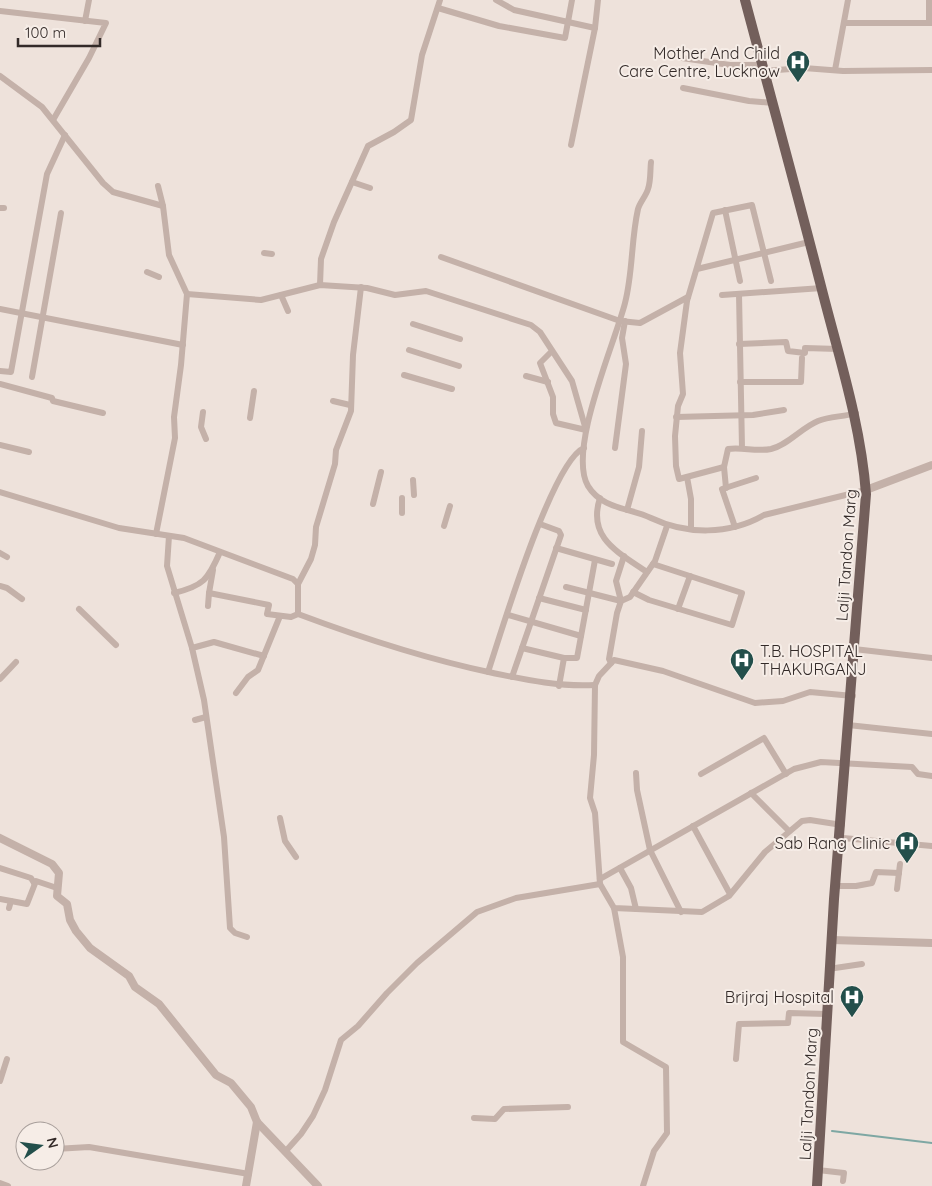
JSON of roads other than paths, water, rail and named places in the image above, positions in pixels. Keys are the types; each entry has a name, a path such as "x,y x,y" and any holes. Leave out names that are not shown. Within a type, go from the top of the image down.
{"main road":[{"name":"Lalji Tandon Marg","path":"745,0 765,68 856,414 868,489 834,940 835,968 821,1171 822,1186"},
{"name":"Lalji Tandon Marg","path":"750,0 773,104 856,414"},
{"name":"Lalji Tandon Marg","path":"827,1073 827,1014 843,838 842,825"},
{"name":"Lalji Tandon Marg","path":"817,1186 821,1171"}],"street":[{"path":"85,21 89,0"},
{"path":"320,285 321,259 334,222 368,146 394,132 410,120 422,55 440,0"},
{"path":"497,0 514,10 595,28"},
{"path":"438,8 498,26 562,38 566,36 572,0"},
{"path":"571,145 595,28 598,0"},
{"path":"836,70 848,0"},
{"path":"844,23 931,24 929,0"},
{"path":"0,10 106,23 89,58 53,120"},
{"path":"682,58 765,68 932,70"},
{"path":"0,76 42,107 103,183 113,192 163,206"},
{"path":"683,88 773,104"},
{"path":"0,371 11,372 20,313 47,174 65,136"},
{"path":"615,448 626,364 622,338 623,321 638,207 648,189 651,162"},
{"path":"352,182 370,188"},
{"path":"156,534 175,438 174,417 187,294 170,255 158,186"},
{"path":"724,468 679,479 676,466 676,417 683,394 680,353 688,297 713,213 752,205 772,281"},
{"path":"725,210 740,281"},
{"path":"32,377 61,213"},
{"path":"697,269 810,242"},
{"path":"264,253 272,254"},
{"path":"441,257 623,321 640,323 688,297"},
{"path":"147,272 159,277"},
{"path":"722,296 821,281"},
{"path":"187,294 261,300 320,285 361,288 395,295 426,291 531,325 540,332 572,381 586,430"},
{"path":"296,582 302,577 315,545 316,527 335,464 336,450 351,411 353,355 361,288"},
{"path":"738,294 742,448"},
{"path":"281,295 288,311"},
{"path":"0,309 183,344"},
{"path":"623,321 598,384 586,430 584,448 588,486 605,503 667,526 691,530 719,531 749,523 764,515 868,489 932,465"},
{"path":"413,324 460,339"},
{"path":"739,344 786,342 788,351 805,353 805,348 838,349"},
{"path":"409,350 459,366"},
{"path":"552,351 540,364 553,396 553,414 556,423 586,430"},
{"path":"740,382 801,382 802,358"},
{"path":"404,375 452,389"},
{"path":"526,376 548,382"},
{"path":"0,384 52,398 53,402 103,413"},
{"path":"250,418 254,391"},
{"path":"333,401 350,405"},
{"path":"676,417 741,415 784,410"},
{"path":"203,412 200,426 206,439"},
{"path":"726,488 724,468 728,449 771,449 784,443 803,428 820,420 856,414"},
{"path":"627,510 639,467 642,431"},
{"path":"0,445 29,452"},
{"path":"488,672 549,498 565,465 576,451 584,448"},
{"path":"373,504 381,472"},
{"path":"687,477 691,499 691,530"},
{"path":"735,527 722,489 756,478"},
{"path":"413,480 414,495"},
{"path":"0,492 119,528 184,538 296,582"},
{"path":"402,498 402,513"},
{"path":"600,498 596,512 597,526 602,538 647,572"},
{"path":"444,526 450,506"},
{"path":"512,677 560,532 540,524"},
{"path":"611,663 610,654 616,614 622,601 633,592 653,564 667,526"},
{"path":"169,536 167,566 192,648 206,717 224,837 230,928 235,933 247,937"},
{"path":"556,548 612,564"},
{"path":"208,606 213,569 220,552"},
{"path":"0,553 7,557"},
{"path":"622,601 616,581 624,556"},
{"path":"522,648 564,658 577,658 595,560"},
{"path":"633,592 649,600 732,626 742,593 653,564"},
{"path":"174,592 195,588 213,569"},
{"path":"678,609 690,576"},
{"path":"296,582 298,614"},
{"path":"0,586 7,588 22,599"},
{"path":"566,587 622,601"},
{"path":"210,593 269,605 267,614 291,617 298,614 399,650 488,672 559,686 595,684"},
{"path":"539,598 586,610"},
{"path":"79,610 116,645"},
{"path":"508,614 530,623 581,636"},
{"path":"236,693 248,677 258,670 280,616"},
{"path":"192,648 214,642 264,656"},
{"path":"856,649 932,658"},
{"path":"559,686 564,658"},
{"path":"643,1186 654,1151 667,1133 666,1067 623,1042 623,956 614,908 600,882 595,813 590,798 594,755 595,684 599,676 614,660 663,671 755,703 783,701 810,692 852,696"},
{"path":"0,679 16,662"},
{"path":"195,720 206,717"},
{"path":"850,725 932,734"},
{"path":"701,774 764,738 786,774"},
{"path":"285,1152 301,1134 313,1116 325,1090 341,1040 358,1026 387,992 477,912 516,898 600,882 650,850 751,793 786,774 821,762 912,767 918,774 932,776"},
{"path":"636,773 637,790 650,850 681,912"},
{"path":"751,793 788,832"},
{"path":"280,818 285,841 296,857"},
{"path":"614,908 702,912 730,894 765,852 802,822 810,820 842,825"},
{"path":"693,826 730,894"},
{"path":"0,838 52,864 59,873 57,896 68,904 70,920 76,931 90,948 129,976 135,986 159,1004 216,1075 231,1083 251,1107 258,1122 318,1186"},
{"path":"843,838 932,846"},
{"path":"897,889 900,864"},
{"path":"0,868 30,878 34,883"},
{"path":"620,868 630,888 636,909"},
{"path":"839,886 856,886 872,883 876,872 899,873"},
{"path":"34,883 37,881 57,888"},
{"path":"0,899 10,904 27,904 34,883"},
{"path":"834,940 932,943"},
{"path":"835,968 862,964"},
{"path":"736,1059 739,1024 788,1023 789,1013 827,1014"},
{"path":"0,1081 7,1059"},
{"path":"474,1118 495,1119 504,1109 568,1107"},
{"path":"246,1186 258,1122"},
{"path":"65,1148 89,1147 249,1174"},
{"path":"821,1171 844,1173 843,1181"},
{"path":"0,1183 8,1186"}],"waterway":[{"path":"832,1131 932,1143"}],"place":[{"name":"Mother And Child Care Centre, Lucknow","path":"798,83"},
{"name":"T.B. HOSPITAL THAKURGANJ","path":"742,681"},
{"name":"Sab Rang Clinic","path":"907,864"},
{"name":"Brijraj Hospital","path":"852,1018"}]}
